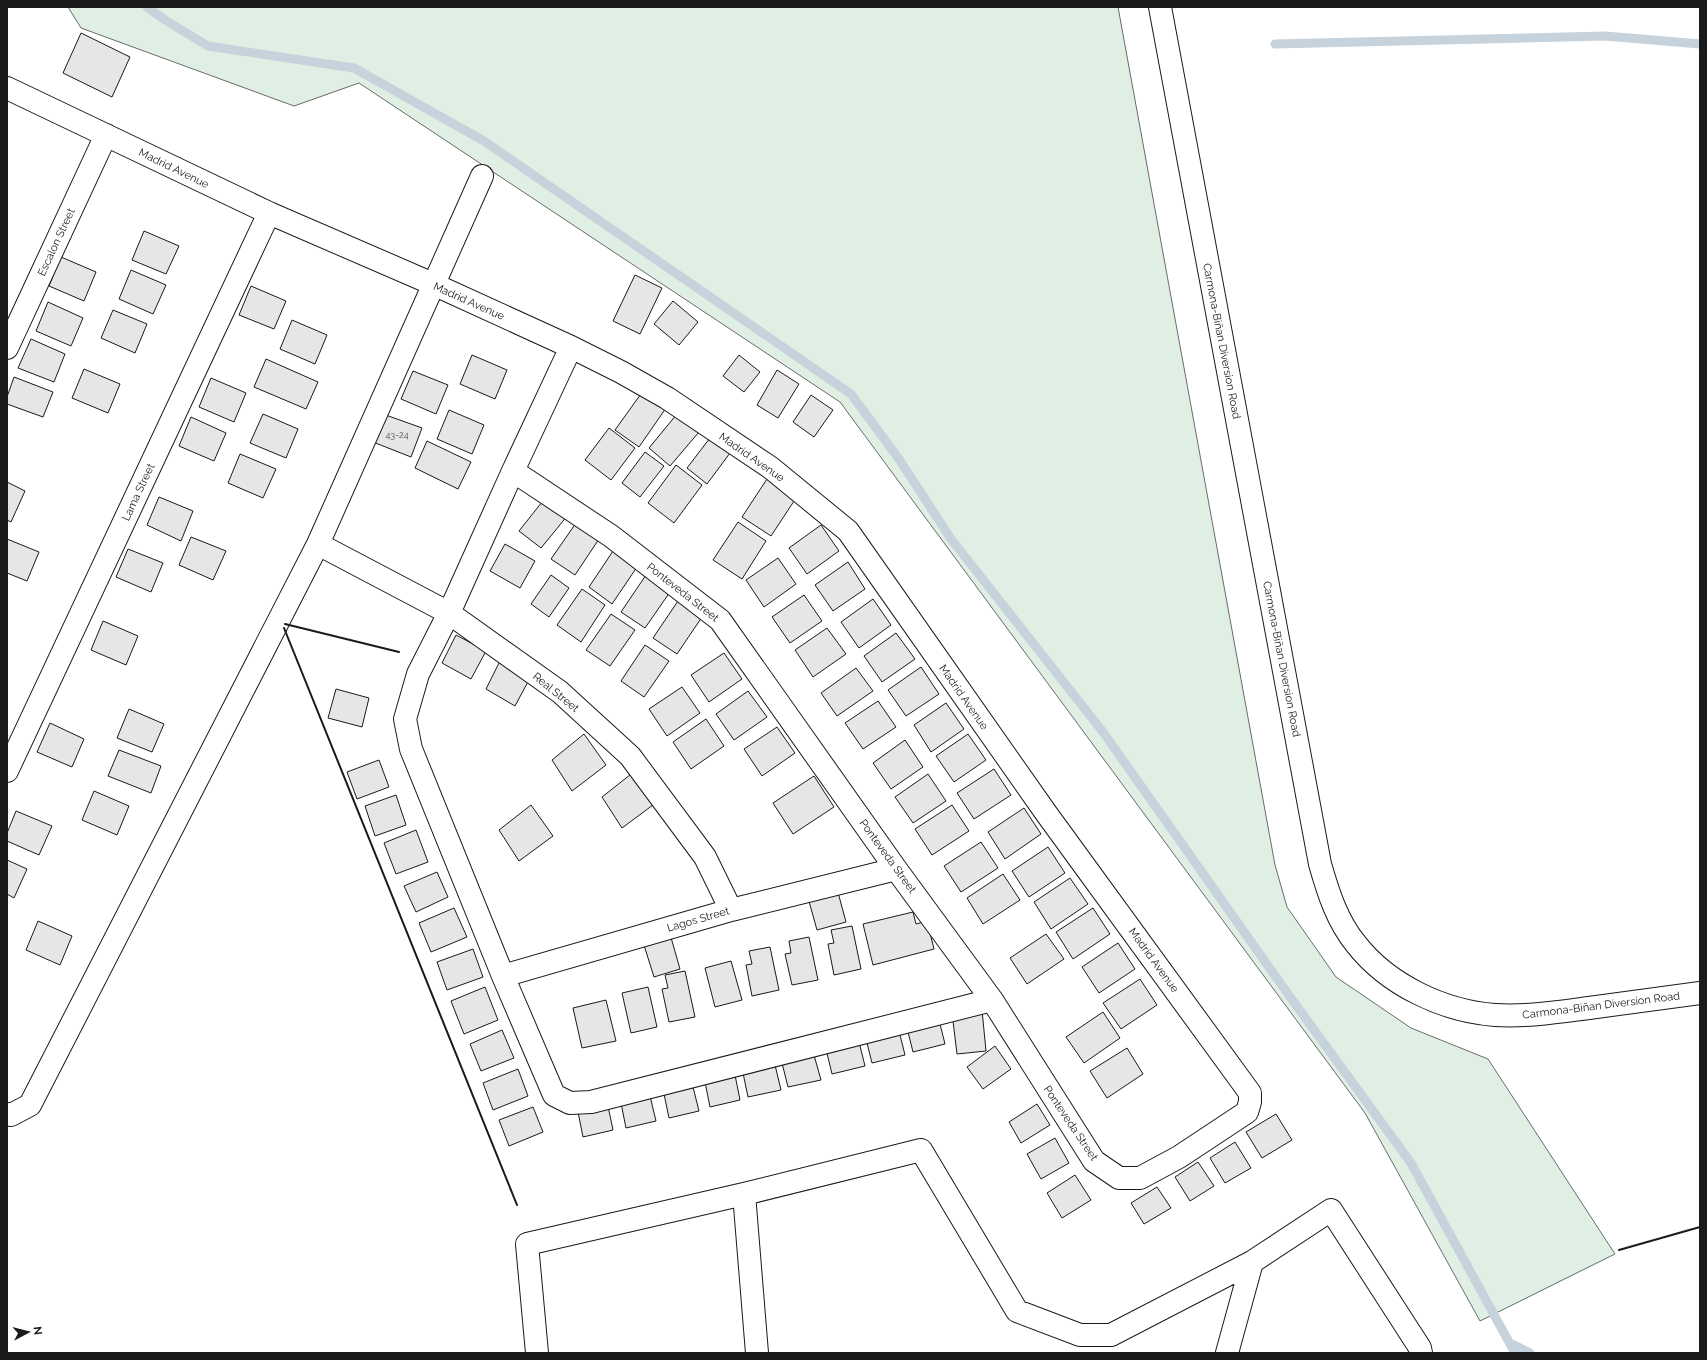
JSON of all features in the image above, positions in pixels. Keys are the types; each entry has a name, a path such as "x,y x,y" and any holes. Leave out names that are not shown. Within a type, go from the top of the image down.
{"street":[{"name":"Carmona-Biñan Diversion Road","path":"1160,7 1320,864 1328,892 1340,918 1355,944 1376,966 1398,982 1423,996 1447,1005 1471,1011 1495,1015 1547,1013 1700,993"},
{"name":"Madrid Avenue","path":"7,88 269,213 433,284 571,347 621,372 667,398 771,468 848,531 1046,813 1250,1093 1250,1102 1247,1112"},
{"name":"Escalon Street","path":"7,348 106,135"},
{"path":"7,1114 11,1115 30,1105 318,544 482,176"},
{"name":"Lama Street","path":"7,771 269,213"},
{"path":"571,347 449,613 418,674 405,719 411,749 502,976 554,1095 570,1103 591,1102 992,1000"},
{"name":"Ponteveda Street","path":"513,471 611,536 720,620 896,869 992,1000 1094,1161 1119,1178 1140,1178 1179,1157 1247,1112"},
{"name":"Real Street","path":"318,544 449,613 560,692 630,756 705,857 731,910"},
{"name":"Lagos Street","path":"502,976 731,910 896,869"},
{"path":"537,1353 526,1244 744,1194 921,1150 1017,1311 1080,1335 1111,1335 1252,1262 1331,1210 1420,1348 1421,1353"},
{"path":"744,1194 757,1353"},
{"path":"1227,1353 1252,1262"}],"green space":[{"path":"68,7 1118,7 1275,865 1287,907 1336,977 1411,1028 1488,1059 1615,1254 1480,1321 1365,1113 840,402 359,83 294,106 81,28"}],"building":[{"path":"81,33 130,57 112,97 63,73"},
{"path":"144,231 179,246 166,274 132,260"},
{"path":"61,257 96,272 84,301 49,286"},
{"path":"131,270 166,285 153,314 119,299"},
{"path":"635,275 662,288 640,334 613,321"},
{"path":"251,286 286,301 274,329 239,315"},
{"path":"673,301 698,322 679,345 654,324"},
{"path":"48,302 83,318 71,346 36,331"},
{"path":"113,310 147,324 135,353 101,338"},
{"path":"292,320 327,335 315,364 280,349"},
{"path":"31,339 65,354 54,382 18,368"},
{"path":"472,355 507,370 495,399 460,384"},
{"path":"739,355 760,372 744,392 723,376"},
{"path":"266,359 318,382 306,409 254,387"},
{"path":"84,369 120,384 108,413 72,398"},
{"path":"777,370 799,384 778,418 757,405"},
{"path":"413,371 448,385 436,414 401,399"},
{"path":"14,377 53,392 43,417 7,404 7,397"},
{"path":"211,378 246,393 234,422 199,407"},
{"path":"643,391 666,408 639,447 615,430"},
{"path":"811,395 833,410 814,437 793,422"},
{"path":"449,410 484,425 472,454 437,439"},
{"path":"263,414 298,429 286,458 250,443"},
{"path":"383,414 422,428 411,457 373,442"},
{"path":"677,414 699,432 670,466 649,448"},
{"path":"191,417 226,433 214,461 179,446"},
{"path":"609,428 635,448 611,480 585,460"},
{"path":"710,438 730,453 707,484 687,468"},
{"path":"427,441 471,462 458,489 415,468"},
{"path":"645,452 664,466 640,497 622,483"},
{"path":"240,454 276,469 263,498 228,483"},
{"path":"676,465 702,485 674,523 648,503"},
{"path":"767,479 796,498 771,536 742,517"},
{"path":"7,482 25,491 11,522 7,520"},
{"path":"159,497 193,511 181,541 147,525"},
{"path":"546,497 568,515 541,548 519,531"},
{"path":"738,522 766,541 742,579 713,560"},
{"path":"576,523 599,539 575,575 551,559"},
{"path":"821,525 839,551 807,574 789,548"},
{"path":"191,537 226,551 213,580 179,565"},
{"path":"7,539 39,552 27,581 7,573"},
{"path":"505,544 535,561 520,588 490,571"},
{"path":"128,549 163,563 151,592 116,577"},
{"path":"613,551 637,567 612,604 589,587"},
{"path":"778,558 796,584 764,607 746,580"},
{"path":"848,562 865,589 833,611 815,585"},
{"path":"551,575 569,588 549,617 531,604"},
{"path":"646,575 670,592 645,628 621,612"},
{"path":"582,589 605,605 581,642 557,625"},
{"path":"804,595 822,621 790,643 772,617"},
{"path":"873,599 891,625 859,648 841,622"},
{"path":"678,601 702,617 677,654 653,638"},
{"path":"611,614 635,630 610,666 586,650"},
{"path":"103,621 138,636 126,665 91,650"},
{"path":"827,628 846,654 813,677 795,650"},
{"path":"896,633 915,659 882,682 864,656"},
{"path":"456,635 486,651 471,679 442,663"},
{"path":"645,645 669,661 644,697 621,681"},
{"path":"724,653 742,679 709,702 691,675"},
{"path":"500,661 530,678 515,706 486,689"},
{"path":"921,667 939,694 906,716 888,690"},
{"path":"856,668 873,691 837,716 821,693"},
{"path":"682,687 700,713 667,736 649,709"},
{"path":"336,689 369,698 362,727 328,718"},
{"path":"748,691 767,717 734,740 716,714"},
{"path":"878,701 896,727 863,749 845,723"},
{"path":"946,703 964,729 931,752 914,725"},
{"path":"129,709 164,724 152,752 117,738"},
{"path":"706,719 724,746 691,769 673,742"},
{"path":"50,723 84,739 72,767 37,752"},
{"path":"777,727 795,753 762,776 744,749"},
{"path":"584,734 606,765 572,791 552,760"},
{"path":"968,734 986,760 954,782 936,756"},
{"path":"905,740 923,767 891,789 873,763"},
{"path":"119,750 161,766 151,793 108,776"},
{"path":"379,760 389,787 357,799 347,772"},
{"path":"994,769 1011,795 974,819 957,793"},
{"path":"635,771 657,802 622,828 602,797"},
{"path":"928,774 946,801 913,823 895,797"},
{"path":"814,776 834,807 793,834 773,803"},
{"path":"94,791 129,806 117,835 82,820"},
{"path":"396,795 406,825 375,836 365,806"},
{"path":"531,805 553,836 519,861 499,830"},
{"path":"952,805 969,831 932,855 915,829"},
{"path":"1024,808 1041,834 1005,859 988,832"},
{"path":"16,811 52,826 39,855 7,841 7,833"},
{"path":"416,830 428,862 396,874 384,843"},
{"path":"981,842 998,868 961,892 944,866"},
{"path":"1048,847 1065,873 1029,897 1012,871"},
{"path":"7,860 27,869 14,898 7,894"},
{"path":"437,872 448,897 416,912 404,886"},
{"path":"1003,874 1020,900 983,924 967,898"},
{"path":"1070,878 1088,904 1051,929 1034,902"},
{"path":"836,885 846,922 817,930 807,894"},
{"path":"454,908 467,937 431,952 419,923"},
{"path":"1093,908 1110,934 1073,959 1056,932"},
{"path":"913,912 916,924 927,921 934,949 873,965 863,924"},
{"path":"38,921 72,936 60,965 26,950"},
{"path":"852,926 861,969 834,975 828,944 834,943 831,930"},
{"path":"670,934 680,969 654,977 643,942"},
{"path":"1046,934 1064,959 1027,984 1010,958"},
{"path":"809,937 818,980 792,985 785,954 791,953 789,941"},
{"path":"1118,943 1135,969 1099,993 1082,967"},
{"path":"770,947 779,990 752,996 746,965 752,964 749,951"},
{"path":"473,949 483,977 447,990 437,962"},
{"path":"731,961 742,1000 715,1007 705,968"},
{"path":"685,971 695,1017 669,1022 662,989 668,988 665,975"},
{"path":"1140,979 1157,1005 1121,1029 1103,1003"},
{"path":"485,987 498,1020 464,1034 451,1001"},
{"path":"648,987 657,1027 631,1033 622,993"},
{"path":"606,1000 616,1041 582,1048 573,1008"},
{"path":"982,1010 986,1051 957,1054 952,1013"},
{"path":"1103,1012 1120,1038 1084,1063 1066,1037"},
{"path":"939,1020 945,1044 913,1052 907,1028"},
{"path":"502,1030 514,1058 481,1071 470,1044"},
{"path":"899,1031 905,1055 872,1063 866,1039"},
{"path":"859,1042 865,1066 832,1074 826,1049"},
{"path":"995,1046 1011,1069 983,1089 967,1067"},
{"path":"1127,1048 1143,1074 1107,1098 1090,1071"},
{"path":"814,1055 821,1080 788,1087 782,1063"},
{"path":"775,1065 781,1090 748,1097 743,1073"},
{"path":"518,1069 528,1096 493,1110 483,1083"},
{"path":"735,1075 740,1100 710,1107 705,1082"},
{"path":"693,1087 699,1111 669,1118 664,1094"},
{"path":"650,1096 656,1121 626,1128 621,1103"},
{"path":"1037,1104 1050,1125 1021,1143 1009,1122"},
{"path":"608,1106 613,1130 583,1137 578,1112"},
{"path":"533,1107 543,1132 509,1146 499,1120"},
{"path":"1276,1114 1292,1140 1262,1158 1246,1132"},
{"path":"1055,1138 1069,1163 1041,1179 1027,1154"},
{"path":"1235,1142 1251,1168 1225,1183 1210,1158"},
{"path":"1198,1162 1214,1186 1190,1201 1175,1177"},
{"path":"1075,1175 1091,1200 1062,1218 1047,1193"},
{"path":"1157,1187 1171,1208 1144,1224 1131,1203"}],"waterway":[{"path":"147,7 165,20 208,46 354,68 484,141 851,394 899,459 951,539 1103,732 1288,994 1411,1163 1515,1353"},
{"path":"1275,44 1605,36 1700,44"},
{"path":"1510,1343 1530,1353"}],"wall":[{"path":"285,624 399,652"},
{"path":"284,628 517,1205"},
{"path":"1619,1250 1700,1227"}]}
